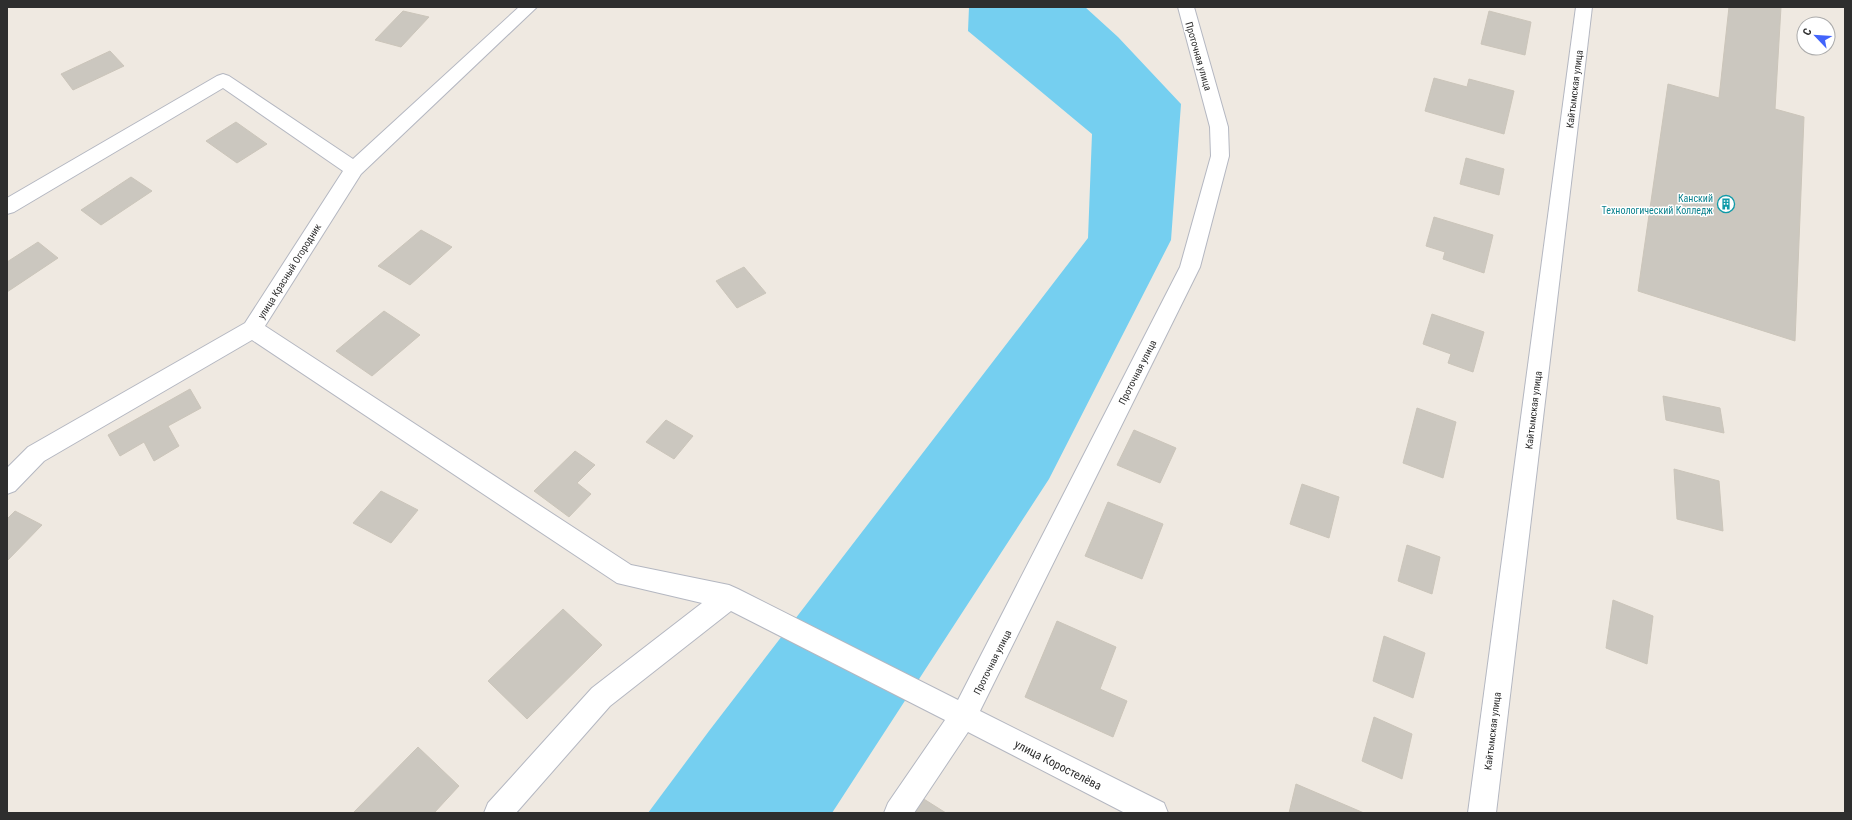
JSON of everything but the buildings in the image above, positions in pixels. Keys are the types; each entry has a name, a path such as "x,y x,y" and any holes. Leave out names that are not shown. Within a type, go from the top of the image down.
{"street":[{"name":"улица Красный Огородник","path":"7,484 36,454 252,329 354,169 529,7"},
{"name":"Проточная улица","path":"898,813 963,717 1190,267 1220,156 1219,127 1186,7"},
{"name":"Кайтымская улица","path":"1482,813 1584,7"},
{"path":"7,207 223,80 354,169"},
{"name":"улица Коростелёва","path":"252,329 626,575 729,597 1154,813"},
{"path":"498,813 601,697 729,597"}],"water":[{"path":"969,7 1085,7 1118,37 1181,104 1171,240 1049,479 832,813 648,813 709,731 1088,238 1092,134 968,31"}],"place":[{"name":"Канский Технологический Колледж","path":"1726,204"}]}
